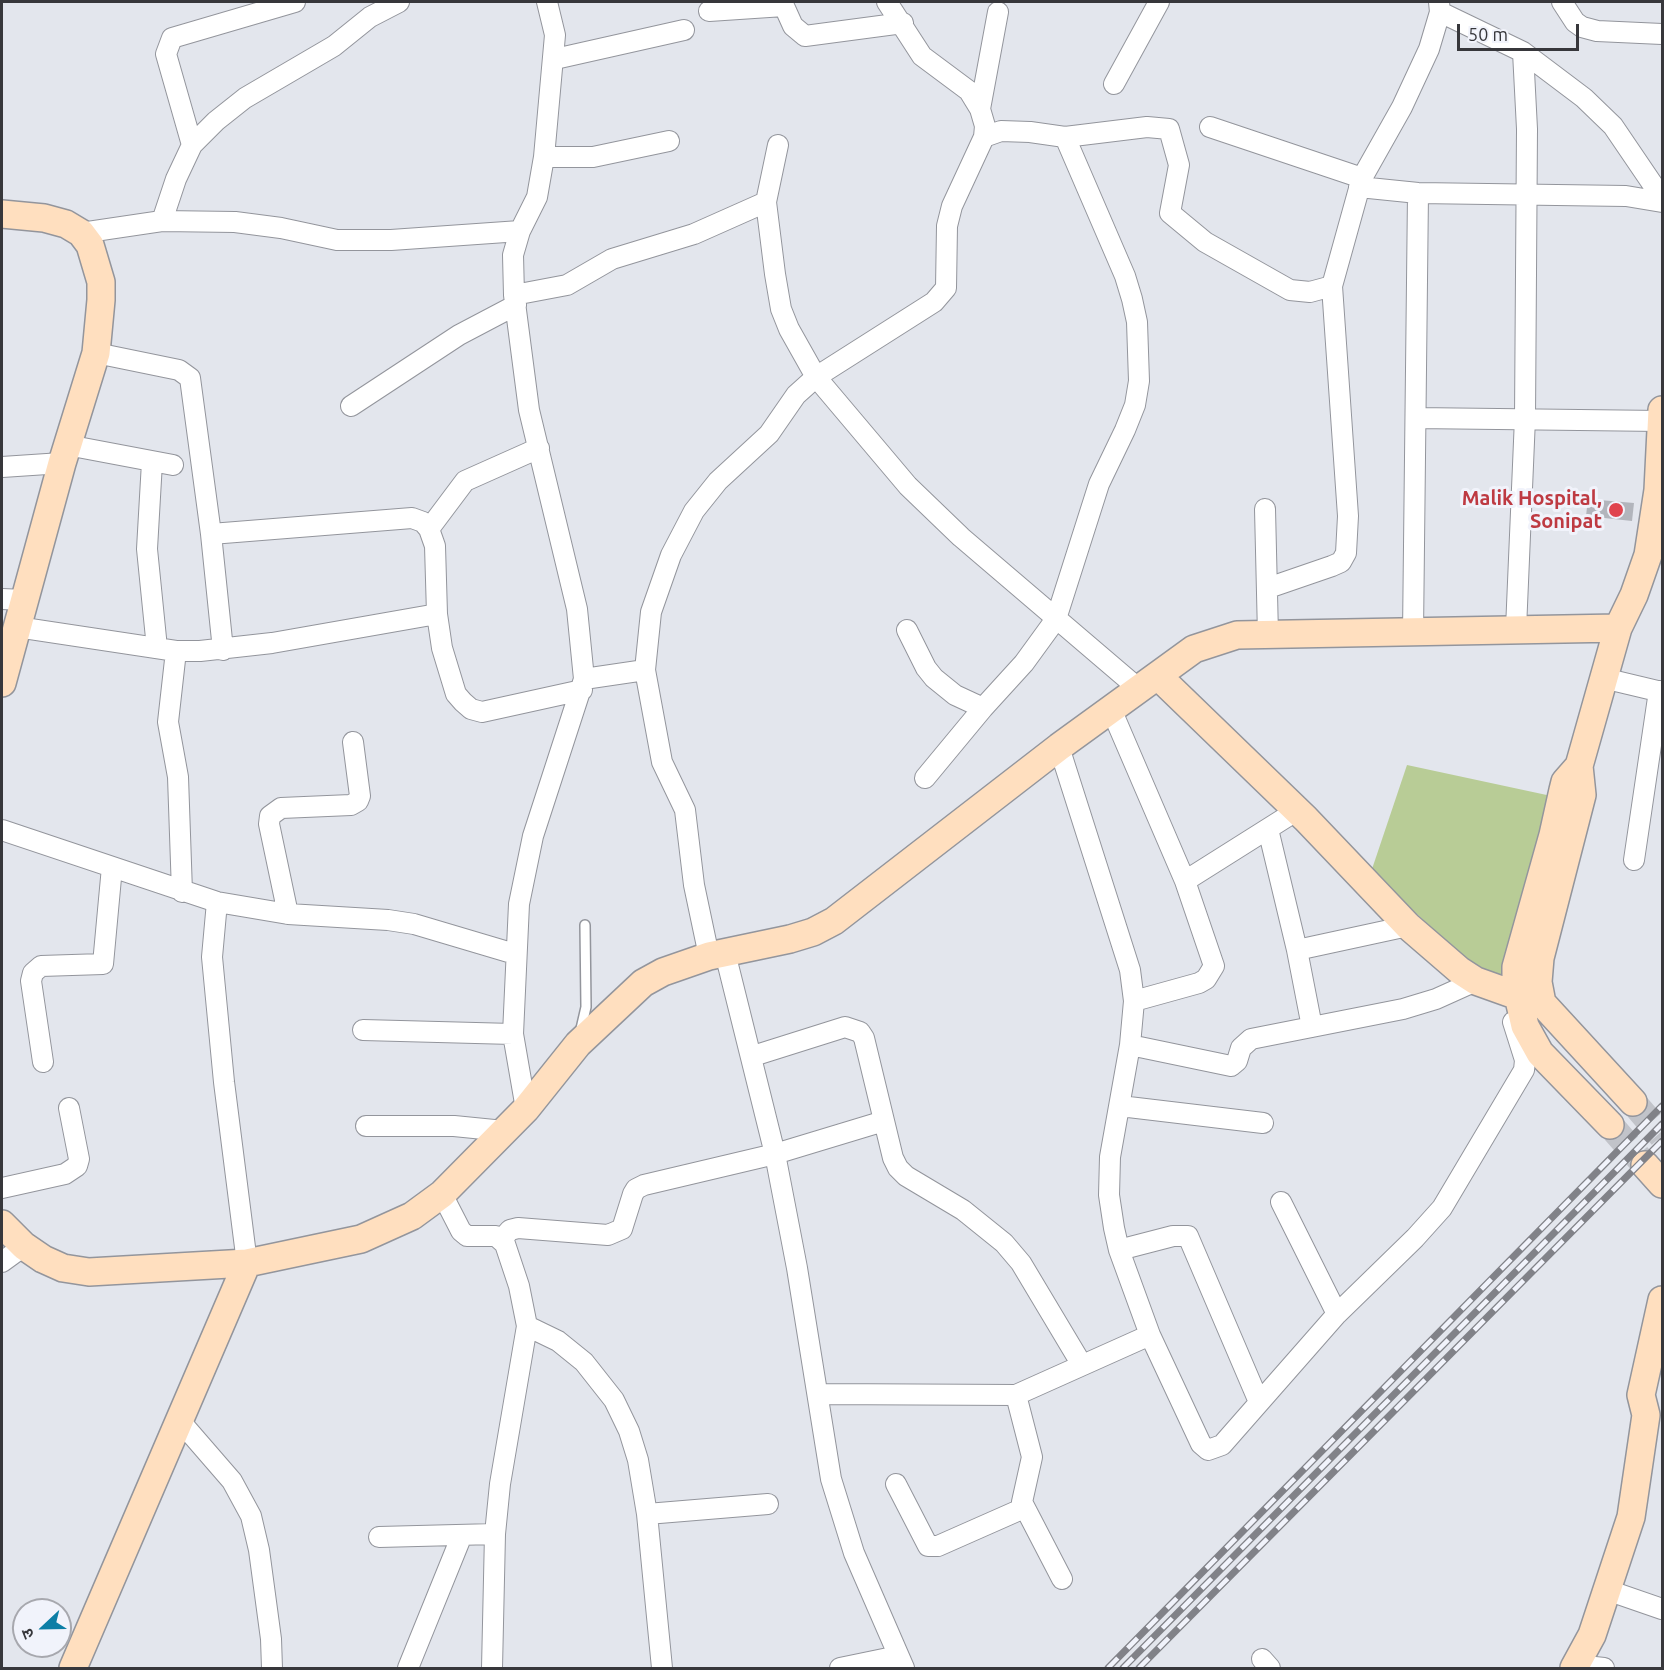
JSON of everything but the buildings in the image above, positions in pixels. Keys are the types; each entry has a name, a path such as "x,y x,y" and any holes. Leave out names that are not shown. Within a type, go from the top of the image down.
{"street":[{"path":"192,145 166,54 172,38 295,2"},
{"path":"162,221 176,179 192,145 216,121 245,98 334,46 367,9 399,2"},
{"path":"526,1108 513,1034 515,954 525,866 583,684 577,609 529,410 515,300 513,255 519,231 537,197 555,59 555,35 547,2"},
{"path":"887,2 903,23 922,56 930,65 969,91 980,109"},
{"path":"1114,84 1159,2"},
{"path":"1562,2 1575,22 1582,27 1604,32 1662,34"},
{"path":"709,11 784,6 793,26 805,36 903,23"},
{"path":"1268,588 1332,566 1341,561 1346,554 1348,516 1332,286 1360,182 1402,107 1429,49 1439,7 1523,52 1602,114 1639,160 1662,198"},
{"path":"840,1668 901,1662 842,1522 831,1479 797,1268 753,1056 694,885 686,810 662,762 645,670 651,612 671,555 694,512 718,481 769,434 786,406 816,377 941,297 948,280 946,247 952,206 984,137 980,109 998,12"},
{"path":"555,59 684,30"},
{"path":"1516,629 1525,418 1527,195 1523,52"},
{"path":"984,137 1001,131 1065,137 1147,127 1169,129 1179,165 1170,213 1205,242 1290,290 1310,292 1332,286"},
{"path":"1210,127 1360,182 1418,193 1626,196 1662,202"},
{"path":"925,778 1024,663 1056,619 1099,484 1135,405 1139,381 1137,322 1132,299 1125,276 1065,137"},
{"path":"544,157 593,157 669,141"},
{"path":"778,145 766,202 781,309 796,346 816,377 908,486 961,537 1056,619 1148,683 1296,811 1408,926 1459,970 1476,981 1510,994 1540,1053 1610,1125"},
{"path":"1413,633 1418,193"},
{"path":"351,406 515,300 567,285 612,259 694,234 766,202"},
{"path":"2,214 44,218 66,224 81,233 90,245 101,282 96,352 65,454 13,599 18,627 2,683"},
{"path":"81,233 162,221 235,222 281,228 338,240 391,240 519,231"},
{"path":"96,352 172,368 190,378 211,534 223,650"},
{"path":"1416,418 1662,415 1655,556 1618,628 1603,678 1579,766 1582,795 1540,958 1538,982 1542,1003 1633,1102"},
{"path":"429,529 465,481 539,448"},
{"path":"2,467 65,454 173,465"},
{"path":"152,462 147,549 166,649 168,722 178,777 182,892"},
{"path":"1265,509 1268,634"},
{"path":"211,534 412,518 423,522 429,529 435,546 437,614 448,674 456,694 471,709 482,712 583,684 645,670"},
{"path":"18,627 166,649 223,650 437,614"},
{"path":"2,1224 24,1246 63,1268 89,1272 246,1263 361,1239 412,1216 442,1194 526,1108 578,1044 643,983 663,972 717,954 790,939 813,932 834,921 1059,747 1194,649 1211,641 1237,635 1618,628"},
{"path":"907,630 926,668 934,678 955,695 983,708"},
{"path":"1603,678 1661,691 1634,860"},
{"path":"1111,709 1185,881 1212,956 1212,972 1199,983 1134,1001"},
{"path":"288,914 269,824 270,816 282,808 351,805 358,801 360,796 353,742"},
{"path":"1059,747 1130,970 1134,1001 1130,1045 1110,1157 1109,1195 1119,1250 1150,1335 1201,1444 1208,1450 1222,1445 1336,1314 1415,1238 1442,1208 1519,1082 1525,1060 1510,994 1553,836 1565,782 1579,766"},
{"path":"1185,881 1296,811"},
{"path":"1268,829 1298,950 1312,1027"},
{"path":"2,830 217,902 288,914 388,920 414,924 515,954"},
{"path":"43,1062 31,981 33,974 41,966 103,964 112,867"},
{"path":"74,1668 246,1263 224,1082 212,957 217,902"},
{"path":"1298,950 1408,926"},
{"path":"1130,1045 1231,1066 1237,1061 1241,1048 1251,1040 1403,1009 1436,999 1476,981"},
{"path":"753,1056 845,1027 854,1028 864,1038 893,1158 898,1168 906,1176 963,1210 1004,1243 1021,1263 1082,1365"},
{"path":"363,1030 513,1034"},
{"path":"1120,1106 1263,1123"},
{"path":"2,1188 65,1174 77,1166 79,1159 69,1108"},
{"path":"502,1239 510,1230 518,1228 608,1234 622,1229 636,1189 774,1154 884,1121"},
{"path":"366,1126 454,1126 504,1131"},
{"path":"442,1194 461,1231 467,1236 490,1235 502,1239"},
{"path":"1281,1202 1336,1314"},
{"path":"1119,1250 1173,1236 1188,1236 1259,1402"},
{"path":"492,1668 495,1534 500,1484 527,1326 519,1286 502,1239"},
{"path":"2,1262 24,1246"},
{"path":"1604,1668 1575,1667 1592,1635 1632,1517 1646,1415 1641,1395 1662,1300"},
{"path":"527,1326 558,1341 584,1362 614,1400 629,1431 638,1460 647,1514 662,1668"},
{"path":"818,1394 1016,1395 1150,1335"},
{"path":"1646,1415 1658,1402 1662,1380"},
{"path":"1016,1395 1032,1457 1022,1496 1024,1508 1062,1579"},
{"path":"180,1421 232,1481 251,1516 261,1561 271,1639 272,1668"},
{"path":"896,1484 928,1546 939,1546 1024,1508"},
{"path":"647,1514 768,1504"},
{"path":"379,1537 495,1534"},
{"path":"408,1668 462,1535"},
{"path":"1607,1590 1662,1609"}],"lane":[{"path":"578,1044 586,1007 585,925"}],"green space":[{"path":"1407,765 1556,797 1502,978 1479,971 1371,872"}],"tunnel":[{"path":"1633,1102 1662,1136"},
{"path":"1610,1125 1645,1165"}],"railway":[{"path":"1108,1668 1662,1106"},
{"path":"1123,1668 1662,1124"},
{"path":"1139,1668 1662,1141"}],"place":[{"name":"Malik Hospital, Sonipat","path":"1616,510"}]}
